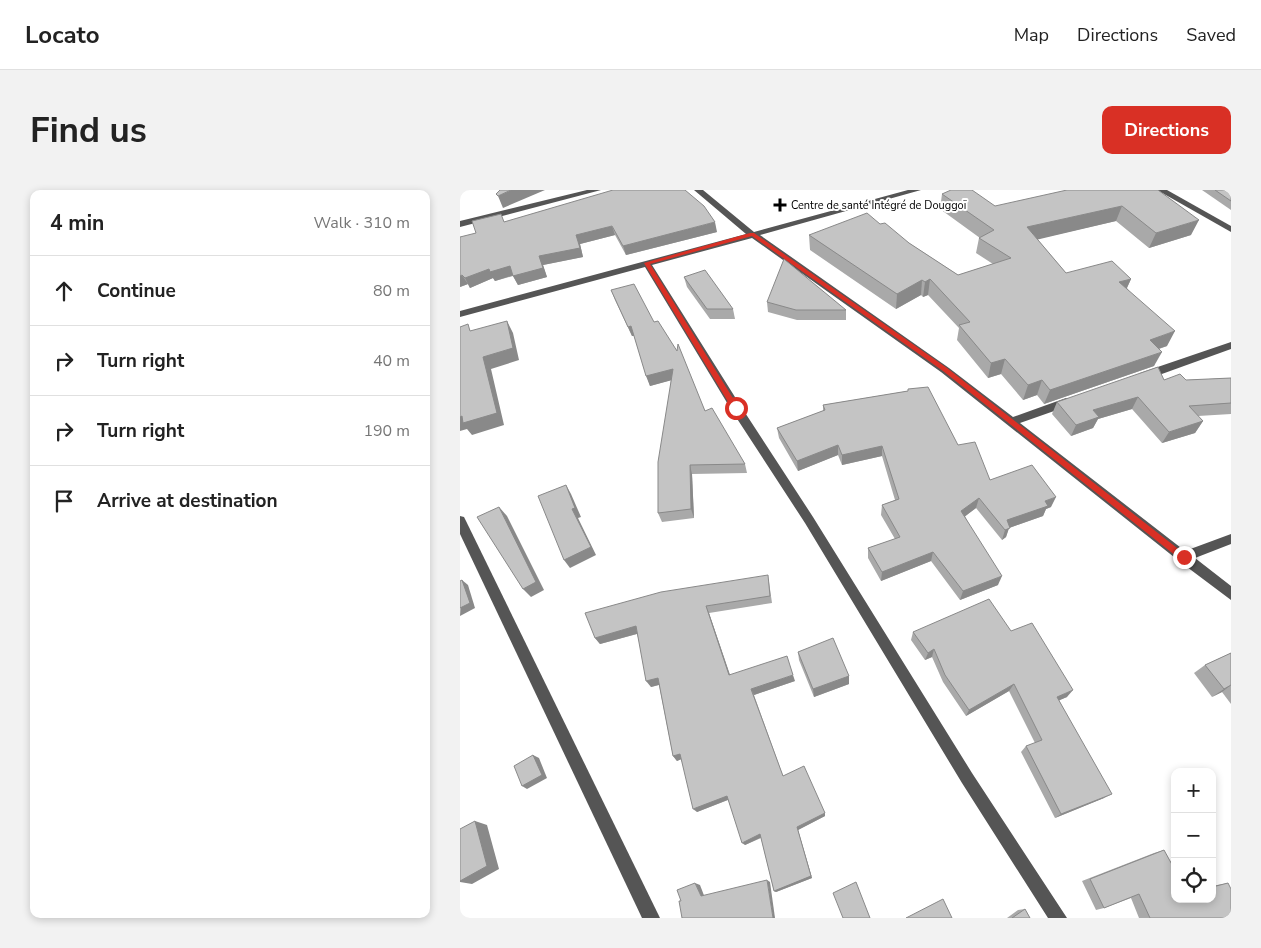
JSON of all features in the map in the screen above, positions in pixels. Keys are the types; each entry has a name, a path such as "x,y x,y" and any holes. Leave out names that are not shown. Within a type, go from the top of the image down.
{"street":[{"path":"460,224 597,190"},
{"path":"698,190 752,234 945,370 1231,594"},
{"path":"460,314 917,190"},
{"path":"1161,190 1231,229"},
{"path":"647,263 736,408 809,520 967,778 1058,918"},
{"path":"1130,380 1231,345"},
{"path":"1011,422 1085,396"},
{"path":"460,520 651,918"},
{"path":"1184,557 1231,539"}],"building":[{"path":"500,190 511,190 498,196 496,194"},
{"path":"613,190 685,190 704,206 715,222 623,246 612,226 576,235 580,248 539,256 543,268 513,276 510,266 490,272 489,269 465,278 462,275 460,276 460,237 476,233 472,221 501,214 504,222"},
{"path":"951,190 972,190 995,206 1067,190 1158,190 1199,220 1156,233 1122,206 1027,227 1066,273 1112,261 1131,279 1119,282 1175,331 1150,340 1162,352 1050,390 1042,380 1028,385 1005,359 991,363 959,325 970,322 930,279 925,282 922,280 897,294 809,235 867,213 880,224 885,223 909,243 958,275 1011,258 979,238 994,230 942,194"},
{"path":"1215,190 1231,190 1231,201"},
{"path":"784,259 846,310 796,310 767,302"},
{"path":"705,270 733,309 707,309 684,277"},
{"path":"634,284 654,322 658,321 677,351 678,344 705,411 712,408 745,464 690,465 691,509 658,513 658,462 673,369 646,376 631,326 628,327 611,290"},
{"path":"507,321 513,348 483,357 497,413 463,423 462,416 460,417 460,327 468,324 470,331"},
{"path":"1158,367 1164,380 1180,374 1186,380 1231,378 1231,403 1189,406 1203,421 1169,432 1138,397 1093,410 1099,417 1076,425 1057,402"},
{"path":"928,387 958,445 975,442 990,480 1032,465 1056,497 1045,501 1048,506 1007,520 1010,528 1005,530 979,498 961,511 1002,576 963,591 933,552 882,572 868,548 900,537 882,505 899,499 882,446 842,455 838,445 797,461 777,428 825,410 823,405"},
{"path":"566,485 575,508 572,509 591,547 564,560 538,496"},
{"path":"499,507 536,582 523,589 477,517"},
{"path":"768,575 770,596 706,606 729,675 787,656 793,675 751,689 783,776 804,766 825,813 797,827 811,876 774,891 760,834 742,843 727,796 693,809 680,754 673,756 658,678 646,681 636,626 595,638 585,613 661,592"},
{"path":"462,580 470,603 460,608 460,581"},
{"path":"989,599 1011,631 1032,623 1073,690 1057,697 1112,794 1061,814 1026,746 1042,740 1014,684 969,710 945,675 934,649 928,653 913,632"},
{"path":"833,638 849,676 813,689 798,652"},
{"path":"1231,653 1231,685 1224,689 1205,665"},
{"path":"533,755 542,775 522,786 514,766"},
{"path":"475,821 487,866 460,881 460,829"},
{"path":"1164,850 1171,863 1171,903 1216,903 1216,886 1228,883 1231,889 1231,918 1150,918 1139,894 1104,908 1090,879"},
{"path":"767,880 773,918 682,918 679,901 681,901 677,890 695,883 701,896"},
{"path":"856,882 870,918 843,918 833,893"},
{"path":"943,899 952,918 906,918"},
{"path":"1025,909 1030,918 1012,918"}],"place":[{"name":"Centre de santé Intégré de Douggoï","path":"780,205"}],"route":[{"path":"736,408 647,263 752,234 945,370 1184,557"}]}
